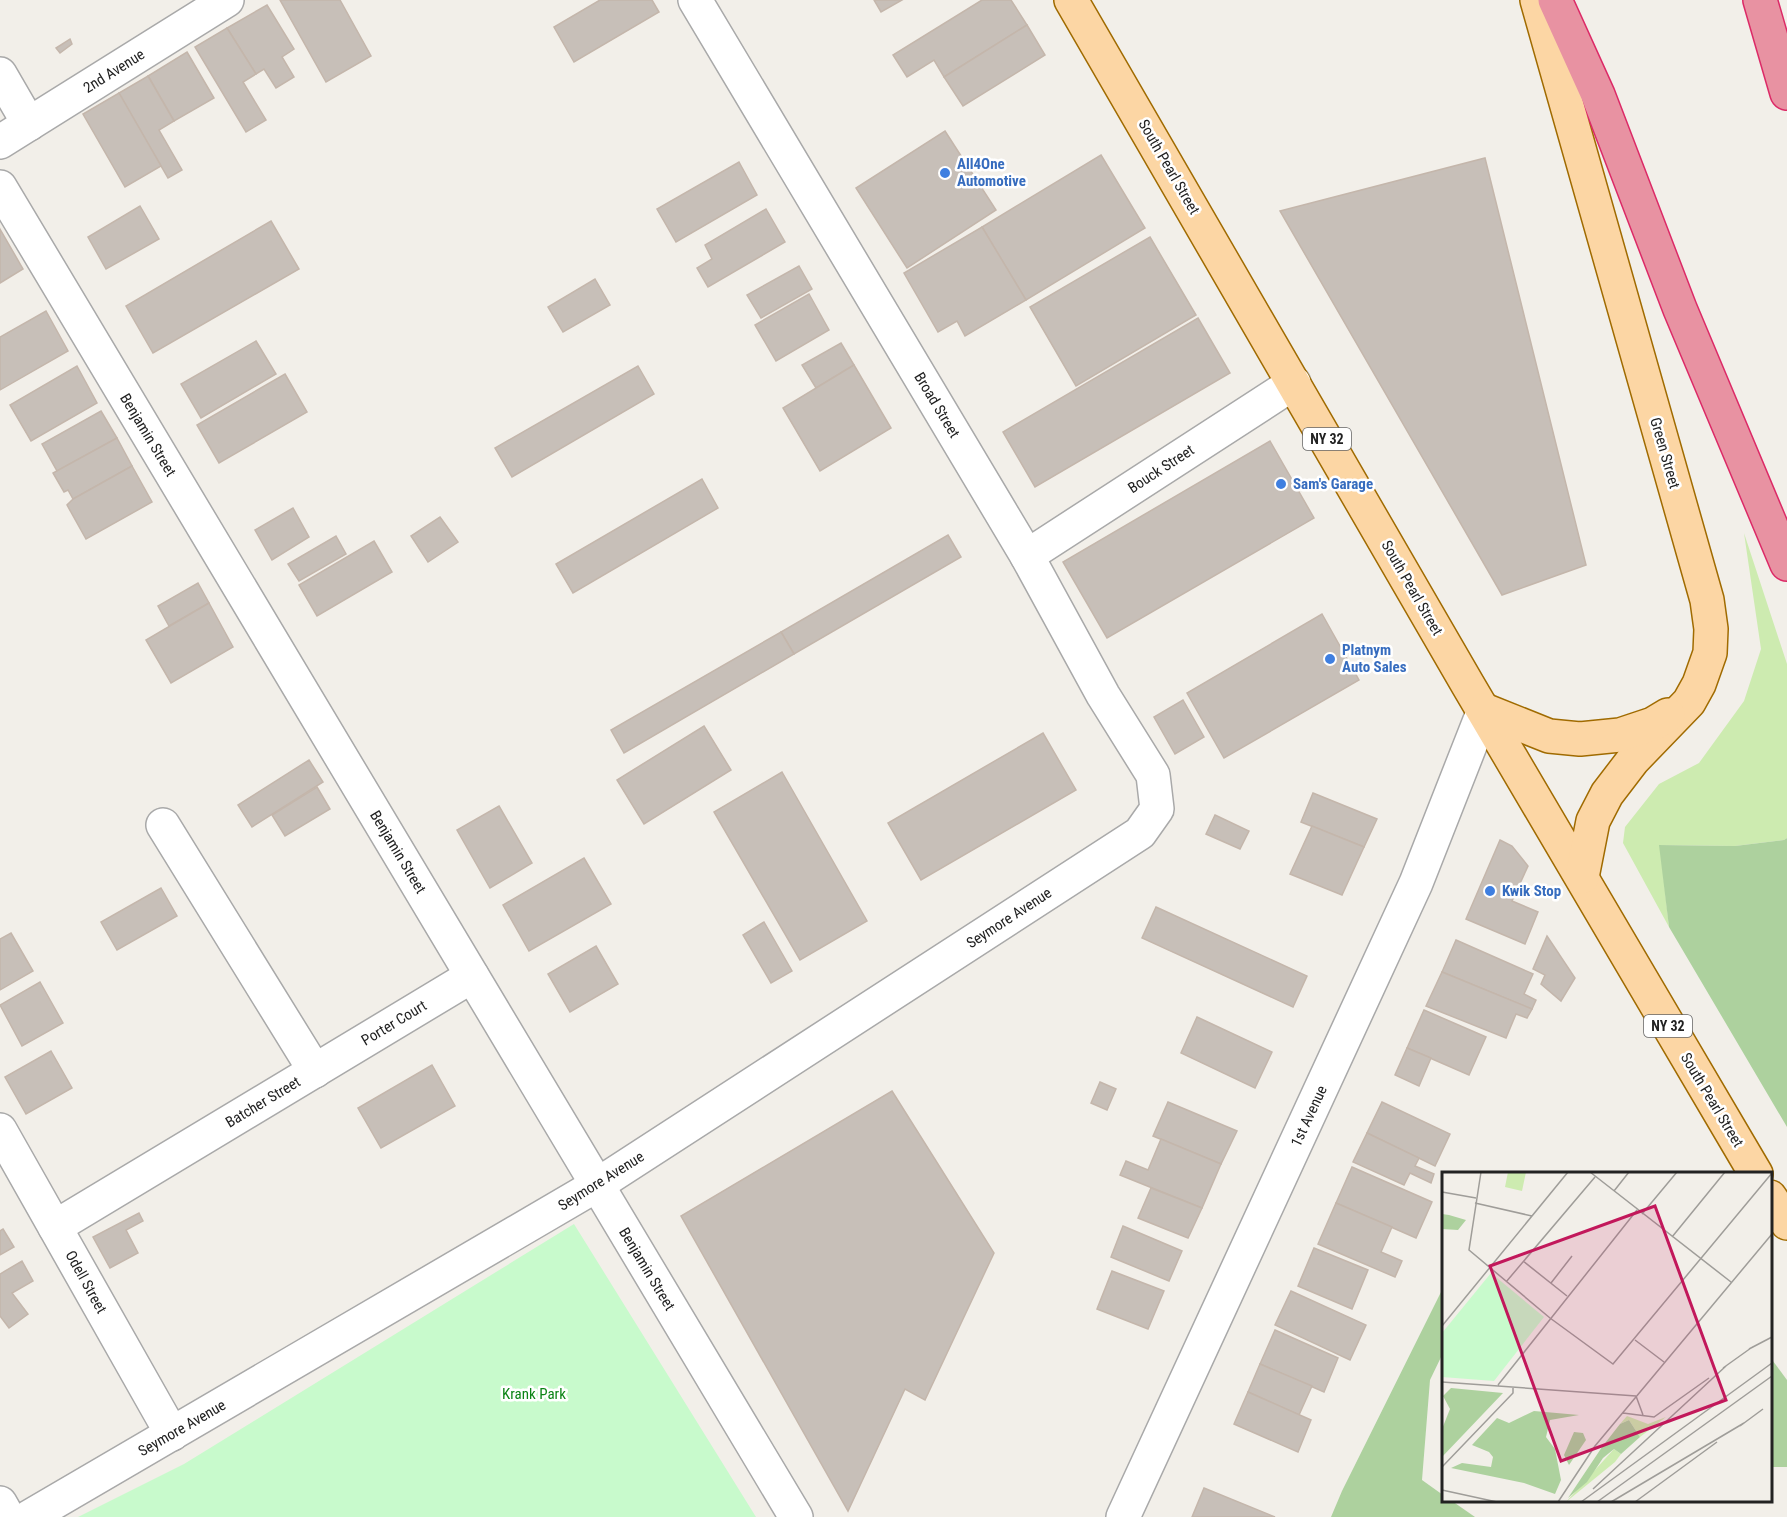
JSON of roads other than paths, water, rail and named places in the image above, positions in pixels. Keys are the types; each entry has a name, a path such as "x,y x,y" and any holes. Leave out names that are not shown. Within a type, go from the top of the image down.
{"highway":[{"path":"1555,0 1598,95 1680,309 1787,564"},
{"path":"1760,0 1787,93"}],"main road":[{"name":"South Pearl Street","path":"1071,0 1468,685 1755,1172"},
{"name":"Green Street","path":"1537,0 1707,600 1711,629 1710,653 1699,684 1689,702 1633,760 1607,794 1593,821 1582,878"},
{"path":"1484,710 1550,736 1580,739 1620,735 1653,724 1689,702"},
{"path":"1772,1200 1787,1223"}],"street":[{"name":"2nd Avenue","path":"0,142 227,0"},
{"name":"Broad Street","path":"696,0 1027,556 1104,695 1153,775 1156,809 1151,815"},
{"path":"0,74 29,124"},
{"name":"Benjamin Street","path":"0,187 796,1517"},
{"name":"Bouck Street","path":"1027,556 1294,383"},
{"name":"1st Avenue","path":"1123,1517 1416,883 1484,710"},
{"name":"Seymore Avenue","path":"29,1517 597,1185 1140,833 1151,815"},
{"name":"Batcher Street","path":"55,1227 315,1071 163,825"},
{"name":"Porter Court","path":"315,1071 472,976"},
{"name":"Odell Street","path":"0,1130 172,1434"},
{"path":"0,1503 8,1517"}],"place":[{"name":"All4One Automotive","path":"945,173"},
{"name":"Sam's Garage","path":"1281,484"},
{"name":"Platnym Auto Sales","path":"1330,659"},
{"name":"Kwik Stop","path":"1490,891"}],"park label":[{"name":"Krank Park","path":"534,1394"}]}
